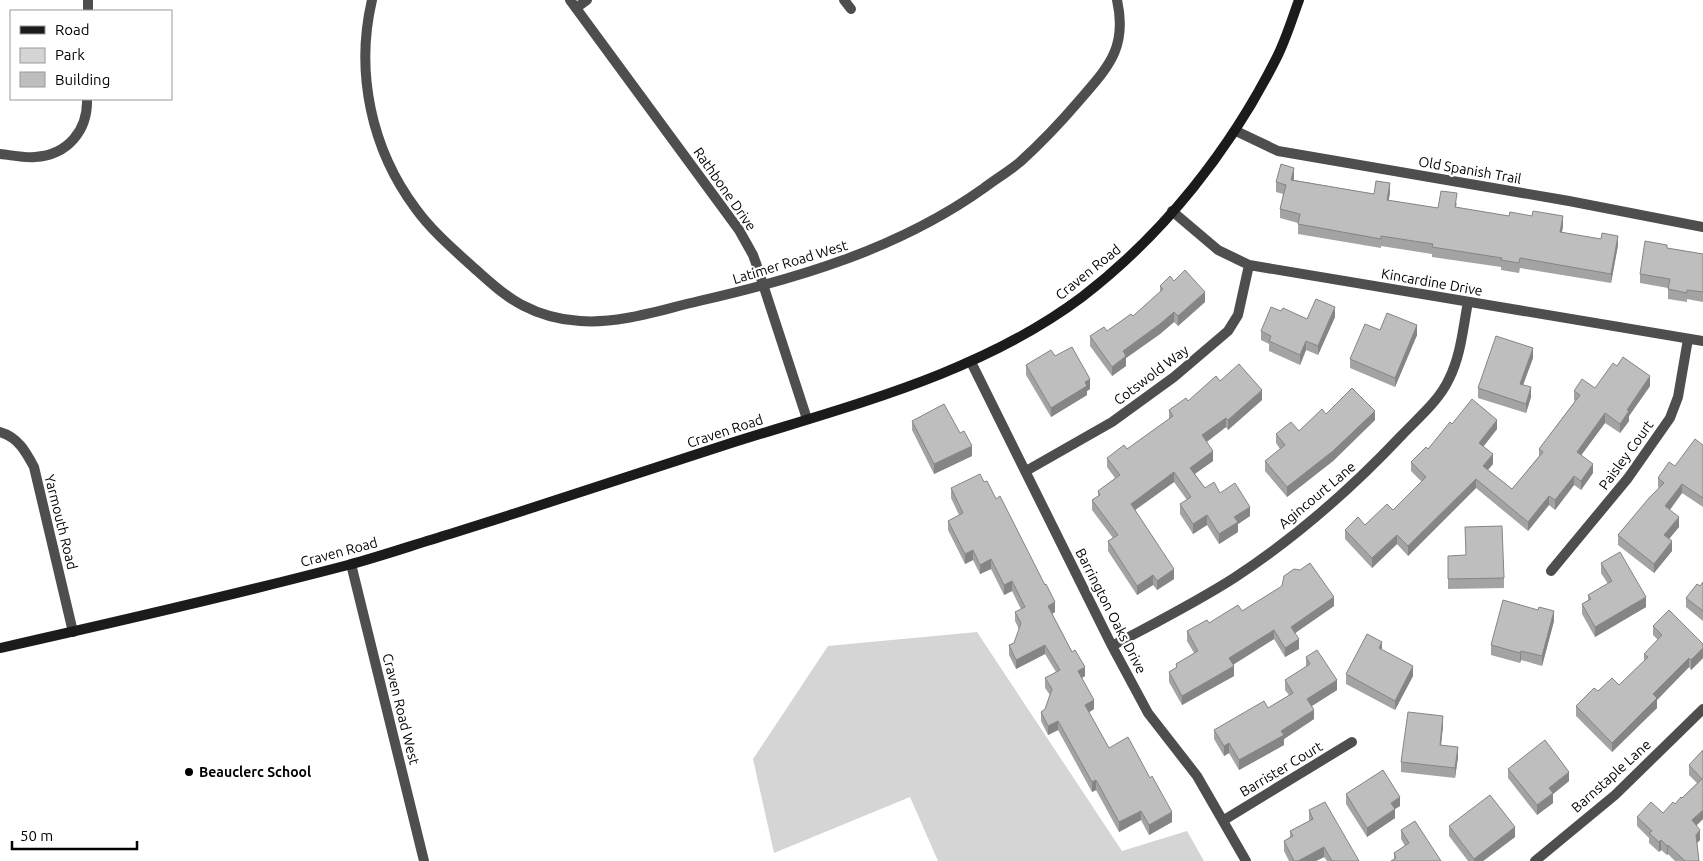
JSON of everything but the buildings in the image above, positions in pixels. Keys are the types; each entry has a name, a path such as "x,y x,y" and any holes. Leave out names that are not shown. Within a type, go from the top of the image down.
{"street":[{"name":"Latimer Road West","path":"372,0 367,24 366,84 374,123 383,152 405,195 437,234 498,289 521,305 548,315 579,321 613,321 764,286 857,256 916,229 968,199 1018,164 1058,125 1107,69 1116,50 1120,32 1120,12 1117,0"},
{"path":"573,4 587,0"},
{"path":"844,0 851,9"},
{"name":"Craven Road","path":"0,648 351,564 524,511 899,389 971,362 1009,344 1083,296 1140,246 1194,188 1236,131 1278,54 1299,0"},
{"name":"Rathbone Drive","path":"573,4 738,230 753,255 807,419"},
{"path":"0,154 34,157 50,154 64,147 80,132 87,113 87,100"},
{"name":"Old Spanish Trail","path":"1236,131 1278,151 1703,226"},
{"name":"Kincardine Drive","path":"1172,211 1218,250 1249,264 1703,341"},
{"name":"Cotswold Way","path":"1026,471 1112,422 1174,377 1228,331 1238,315 1249,264"},
{"name":"Agincourt Lane","path":"1112,646 1233,579 1348,490 1365,474 1436,399 1449,380 1459,356 1468,302"},
{"name":"Paisley Court","path":"1551,571 1628,478 1670,418 1678,397 1688,338"},
{"name":"Barrington Oaks Drive","path":"971,362 1112,646 1148,713 1197,776 1246,861"},
{"name":"Yarmouth Road","path":"0,432 8,434 24,448 34,467 73,632"},
{"name":"Craven Road West","path":"351,564 424,861"},
{"name":"Barnstaple Lane","path":"1535,861 1616,794 1703,709"},
{"name":"Barrister Court","path":"1224,820 1352,742"}],"green space":[{"path":"977,632 1122,851 1187,831 1204,861 938,861 910,797 774,853 753,759 828,646"}],"place":[{"name":"Beauclerc School","path":"189,772"}]}
